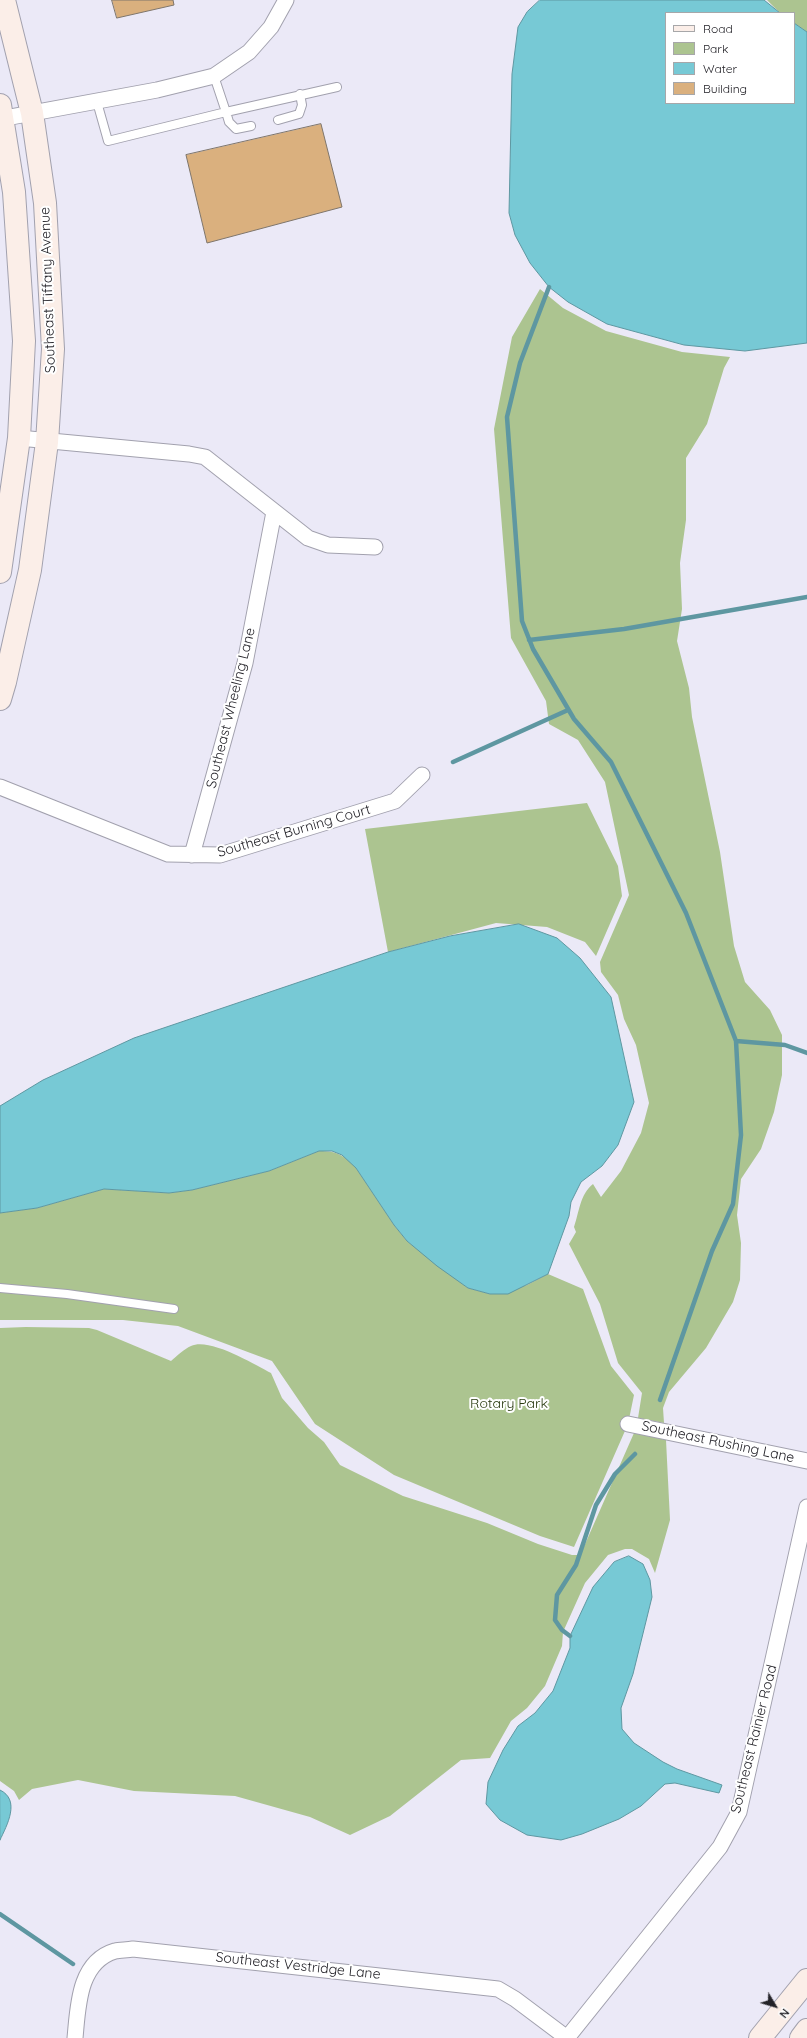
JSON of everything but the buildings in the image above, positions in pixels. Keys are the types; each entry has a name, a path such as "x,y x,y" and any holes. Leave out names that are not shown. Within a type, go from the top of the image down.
{"street":[{"name":"Southeast Tiffany Avenue","path":"0,699 6,682 30,570 47,442 53,349 45,203 32,113 4,0"},
{"path":"1,114 32,113 97,102 157,90 214,76 249,52 271,27 286,0"},
{"name":"Southeast Tiffany Avenue","path":"0,572 19,438 24,341 14,192 1,114"},
{"path":"19,438 47,442 189,454 205,457 308,538 328,545 376,547"},
{"name":"Southeast Wheeling Lane","path":"192,855 245,663 274,512"},
{"name":"Southeast Burning Court","path":"0,788 168,854 220,855 395,801 422,775"},
{"name":"Southeast Rushing Lane","path":"628,1424 807,1461"},
{"name":"Southeast Rainier Road","path":"567,2038 720,1846 739,1812 807,1507"},
{"name":"Southeast Vestridge Lane","path":"75,2038 80,1997 85,1979 94,1964 114,1951 133,1949 498,1989 515,1998 567,2038"},
{"path":"760,2038 807,1980"},
{"path":"801,2038 807,2030"}],"lane":[{"path":"214,76 229,122 236,129 251,126"},
{"path":"97,102 108,141 300,94 337,87"},
{"path":"278,120 299,114 302,105 300,94"},
{"path":"0,1288 67,1294 174,1309"}],"green space":[{"path":"767,0 807,0 807,32 795,24 795,12 779,12"},
{"path":"540,289 563,308 606,331 682,352 730,357 724,368 707,424 686,458 686,520 680,563 682,609 677,641 689,688 692,717 720,852 734,946 745,982 770,1010 782,1035 782,1075 774,1112 761,1149 741,1179 737,1215 741,1243 740,1280 733,1302 706,1348 669,1392 663,1408 664,1423 638,1418 642,1393 618,1363 600,1304 569,1244 576,1232 574,1227 580,1204 585,1193 593,1184 601,1197 621,1171 641,1133 649,1103 636,1045 624,1019 618,995 601,972 600,962 629,895 605,782 578,740 549,724 546,701 511,638 494,429 512,337"},
{"path":"587,803 618,866 622,896 596,956 585,942 547,927 496,923 388,952 365,829"},
{"name":"Rotary Park","path":"319,1151 335,1153 344,1157 352,1164 394,1225 407,1241 468,1288 490,1294 527,1285 548,1274 583,1289 611,1366 634,1395 628,1424 574,1547 540,1536 394,1475 315,1424 272,1361 178,1326 123,1320 0,1320 0,1213 37,1208 104,1189 169,1193 192,1190 269,1171"},
{"path":"0,1328 89,1328 171,1361 191,1346 199,1344 220,1348 271,1373 282,1398 308,1428 324,1442 340,1465 403,1496 487,1523 538,1544 572,1555 578,1555 582,1551 634,1433 666,1440 670,1520 655,1573 649,1559 632,1549 625,1549 608,1555 585,1583 563,1632 562,1646 545,1686 527,1708 511,1721 490,1758 461,1760 390,1816 350,1835 310,1817 235,1796 134,1791 78,1780 32,1789 19,1800 14,1791 0,1781"}],"water":[{"path":"540,0 764,0 779,12 665,12 665,104 795,104 795,24 807,32 807,343 745,351 684,345 607,324 568,302 549,287 530,263 515,235 509,213 512,74 518,27 527,12"},
{"path":"519,924 557,938 580,958 611,997 634,1102 618,1145 602,1166 581,1182 571,1202 569,1216 548,1274 508,1294 490,1294 468,1288 437,1266 407,1241 394,1225 356,1168 342,1155 332,1151 319,1151 269,1171 192,1190 169,1193 104,1189 37,1208 0,1213 0,1106 43,1080 134,1038 388,952 450,936"},
{"path":"629,1556 643,1564 650,1580 652,1597 633,1674 621,1708 622,1729 634,1743 663,1762 677,1769 722,1785 719,1793 675,1783 665,1784 641,1806 619,1819 582,1834 561,1840 527,1835 500,1820 486,1804 488,1782 503,1750 518,1726 535,1713 553,1691 570,1648 570,1636 593,1587 614,1562"},
{"path":"0,1790 6,1794 10,1800 11,1806 9,1820 0,1840"}],"waterway":[{"path":"549,287 520,363 507,417 522,621 533,649 574,719 611,762 686,913 736,1041 741,1135 733,1204 712,1251 660,1400"},
{"path":"529,640 624,629 807,597"},
{"path":"453,762 568,710"},
{"path":"736,1041 785,1045 807,1053"},
{"path":"570,1636 562,1630 555,1620 557,1595 576,1565 596,1505 615,1474 635,1454"},
{"path":"0,1914 73,1964"}]}
